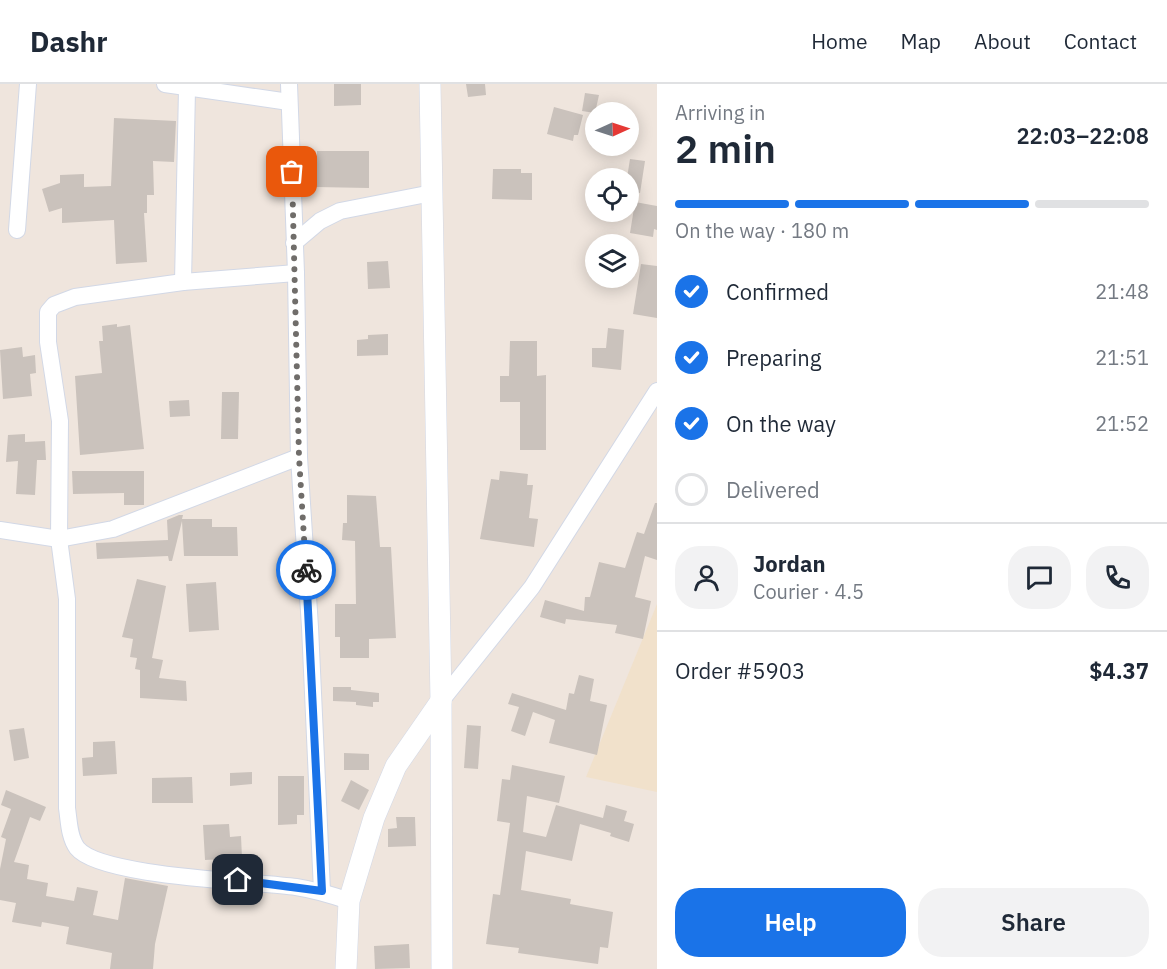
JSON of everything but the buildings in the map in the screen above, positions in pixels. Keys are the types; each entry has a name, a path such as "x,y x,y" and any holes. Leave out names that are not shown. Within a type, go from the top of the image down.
{"street":[{"path":"17,230 28,84"},
{"path":"165,84 289,102"},
{"path":"289,84 296,273 299,457 310,627 322,891"},
{"path":"430,84 441,701 442,969"},
{"path":"434,313 442,298 439,84"},
{"path":"183,282 187,89"},
{"path":"294,243 320,221 340,212 432,193"},
{"path":"296,273 183,282 63,299 48,312 48,342 60,421 59,539 67,599 67,808 71,835 77,848 96,860 143,871 322,891 349,901"},
{"path":"346,969 349,901 374,818 396,766 441,701 532,587 657,391"},
{"path":"0,530 59,539 113,529 299,457"}],"shaded area":[{"path":"657,604 657,792 586,777"}],"way so far":[{"path":"292,172 299,457 306,570"}],"route":[{"path":"238,880 322,891 306,570"}]}
